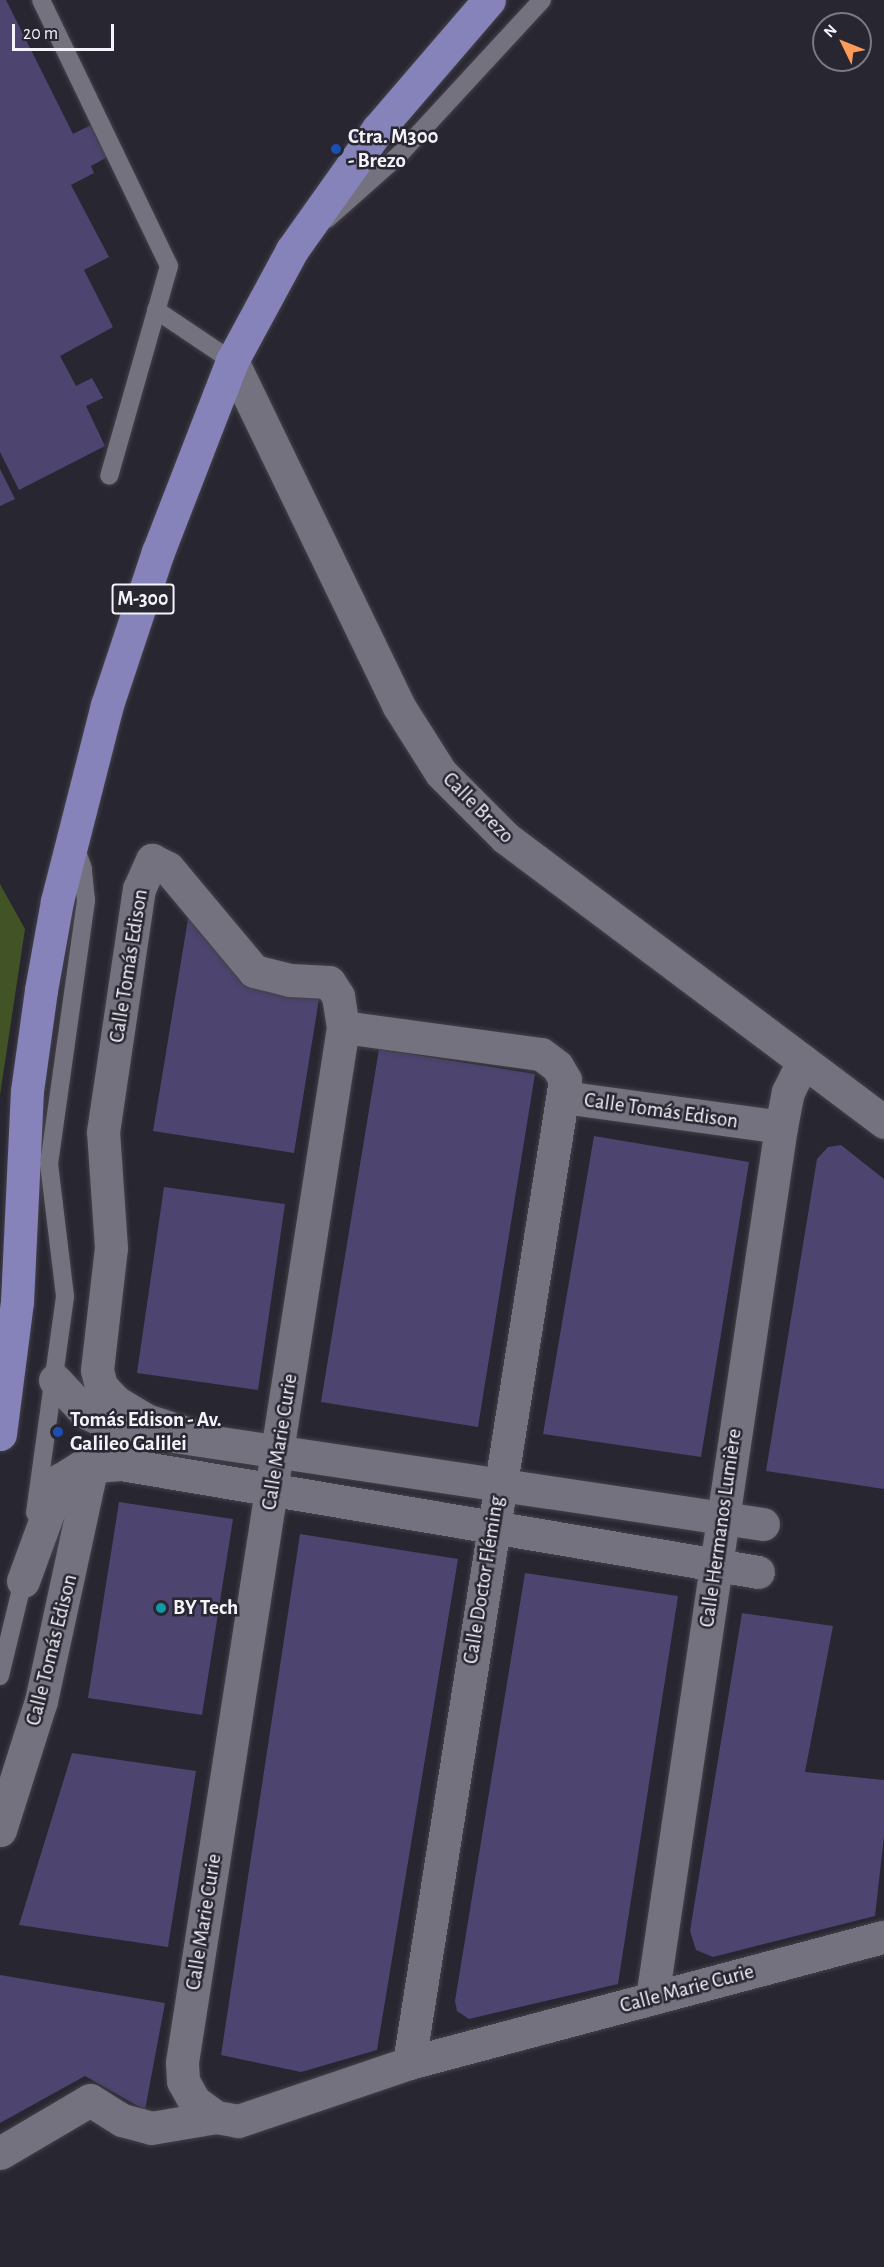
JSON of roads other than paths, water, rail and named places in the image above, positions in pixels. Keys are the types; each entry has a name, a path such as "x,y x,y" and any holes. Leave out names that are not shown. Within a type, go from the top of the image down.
{"main road":[{"name":"M-300","path":"0,1434 17,1302 27,1091 57,901 74,843 107,705 158,552 232,361 292,250 378,129 489,0"}],"street":[{"name":"Calle Brezo","path":"232,361 398,705 441,773 506,838 884,1122"},
{"name":"Calle Tomás Edison","path":"198,1437 146,1420 116,1402 101,1386 97,1370 111,1248 103,1132 139,889 152,860 168,868 254,971 290,980 329,982 338,996 344,1027 541,1054 557,1066 565,1080 563,1097 781,1127"},
{"name":"Calle Marie Curie","path":"344,1027 182,2062 183,2081 194,2101 216,2117 238,2121 409,2063 884,1937"},
{"name":"Calle Hermanos Lumière","path":"652,1998 781,1127 788,1092 803,1061"},
{"name":"Calle Doctor Fléming","path":"409,2063 492,1527 563,1097"},
{"path":"55,1380 69,1398 97,1419 120,1428 279,1449 764,1524"},
{"path":"23,1581 60,1480 81,1467 121,1464 758,1572"},
{"name":"Calle Tomás Edison","path":"0,1830 41,1701 92,1466"},
{"path":"0,2153 90,2100 122,2120 151,2128 216,2117"}],"lane":[{"path":"41,0 169,266 110,476"},
{"path":"292,250 399,156 542,0"},
{"path":"156,310 232,361"},
{"path":"0,1676 23,1581 55,1380 65,1296 50,1164 86,900 82,869 74,843"}],"place":[{"name":"Ctra. M300 - Brezo","path":"336,149"},
{"name":"Tomás Edison - Av. Galileo Galilei","path":"58,1432"},
{"name":"BY Tech","path":"161,1608"}]}
